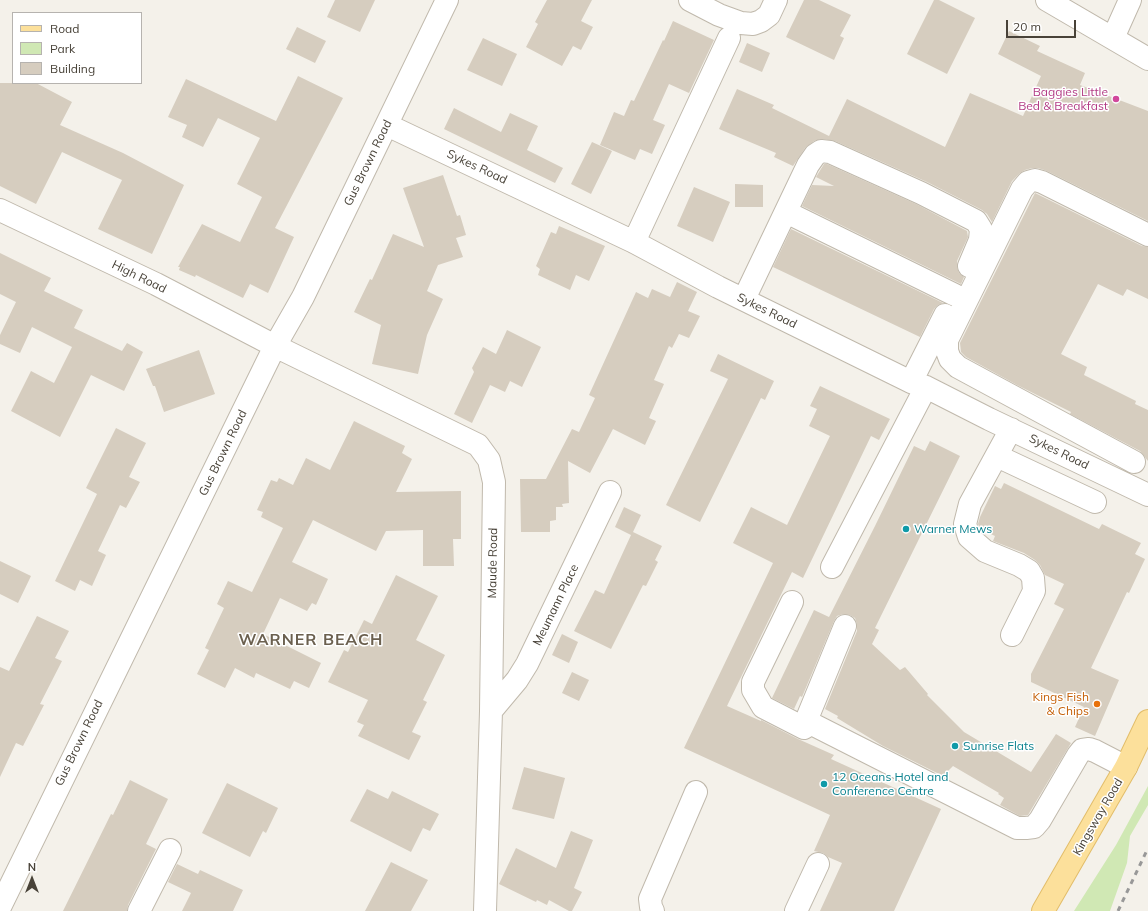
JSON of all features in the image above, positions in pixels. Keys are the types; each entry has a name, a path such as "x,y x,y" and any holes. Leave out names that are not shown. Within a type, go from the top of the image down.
{"main road":[{"name":"Kingsway Road","path":"1043,911 1126,767 1148,722"}],"street":[{"name":"Gus Brown Road","path":"0,907 275,346 306,289 387,125 447,0"},
{"path":"690,0 720,15 741,23 753,24 761,21 769,15 776,0"},
{"path":"1047,0 1148,59"},
{"path":"1113,38 1130,0"},
{"path":"634,242 728,38"},
{"name":"Sykes Road","path":"387,125 634,242 718,287 1148,495"},
{"path":"744,299 808,165 821,151 830,152 948,206 976,221 981,229 980,240 955,295 919,385 832,568"},
{"path":"1134,462 958,367 950,359 947,351 947,340 1022,189 1028,182 1035,180 1042,182 1148,235"},
{"name":"High Road","path":"0,210 156,284 275,346"},
{"path":"786,212 955,295"},
{"name":"Maude Road","path":"275,346 478,445 488,460 494,482 491,711 485,911"},
{"path":"989,419 1001,389"},
{"path":"1011,429 970,504 966,524 970,537 985,551 1019,565 1029,571 1033,578 1034,591 1012,635"},
{"path":"997,456 1094,502"},
{"name":"Meumann Place","path":"491,711 517,680 527,664 610,492"},
{"path":"792,602 753,682 753,690 763,707 804,728 846,626"},
{"path":"806,721 1017,828 1034,827 1040,820 1074,761 1082,750 1094,750 1126,767"},
{"path":"654,911 651,907 650,898 696,792"},
{"path":"140,911 170,850"},
{"path":"796,911 818,864"}],"green space":[{"path":"1148,786 1148,805 1130,836 1127,863 1110,911 1074,911 1116,845"}],"building":[{"path":"335,0 375,0 360,32 327,17"},
{"path":"547,0 592,0 581,21 593,27 581,50 573,46 562,66 526,47 538,24 535,22"},
{"path":"804,0 819,0 851,15 840,36 844,38 834,60 786,37"},
{"path":"934,0 939,0 975,18 947,74 907,54"},
{"path":"673,21 714,40 689,93 669,84 653,120 665,125 652,154 640,149 635,160 600,145 614,112 624,116 631,100 634,101"},
{"path":"297,27 326,41 315,63 286,49"},
{"path":"1009,31 1040,46 1037,51 1085,73 1080,85 1148,111 1148,221 1047,171 1032,168 1025,170 1012,181 992,222 987,214 982,210 927,182 835,141 822,139 814,141 805,148 793,166 774,157 776,153 719,129 737,89 774,105 772,108 829,136 847,99 945,147 970,93 1023,116 1041,76 998,54"},
{"path":"483,38 517,54 502,86 467,70"},
{"path":"747,43 770,53 762,72 739,62"},
{"path":"298,76 343,98 275,228 294,237 268,293 250,284 243,298 196,275 195,277 179,270 180,267 178,267 202,224 240,242 262,197 237,184 260,138 218,118 203,147 182,137 187,125 168,117 186,79 276,121"},
{"path":"0,83 38,84 72,102 60,125 123,153 184,185 152,254 98,229 122,180 62,152 36,204 0,186"},
{"path":"454,108 501,132 510,113 538,126 527,150 563,168 555,183 444,129"},
{"path":"592,142 612,151 591,194 571,184"},
{"path":"824,164 916,204 967,231 968,237 957,261 959,273 964,277 961,284 802,206 812,185 834,186 816,177"},
{"path":"443,175 457,216 460,215 466,235 456,238 463,257 438,265 427,291 443,299 427,335 418,374 372,364 381,325 354,312 370,279 372,280 393,234 424,247 403,188"},
{"path":"735,184 763,185 763,207 735,207"},
{"path":"694,187 730,202 713,242 677,226"},
{"path":"1035,193 1142,246 1148,247 1148,299 1127,289 1123,296 1098,284 1061,354 1087,367 1084,375 1136,401 1135,404 1148,410 1148,461 1140,451 1070,414 1071,412 966,357 961,352 960,343"},
{"path":"559,226 605,246 589,281 576,275 570,290 538,275 540,269 536,266 551,232 556,234"},
{"path":"791,229 943,303 934,309 920,337 773,267"},
{"path":"0,253 51,278 44,291 83,310 74,328 122,351 127,343 143,352 124,391 91,375 60,437 11,411 31,371 54,383 72,347 32,327 20,353 0,344 0,335 16,302 0,294"},
{"path":"677,282 697,292 688,311 700,316 689,338 679,334 672,348 669,346 654,380 664,384 649,418 656,421 645,445 613,429 590,473 568,461 569,503 562,504 563,507 556,507 556,520 550,521 550,532 521,532 520,479 546,479 572,429 579,432 595,398 589,395 636,292 648,298 652,289 670,297"},
{"path":"507,330 541,347 522,387 510,381 505,392 490,385 472,423 454,414 474,372 472,368 483,347 496,354"},
{"path":"199,350 215,394 164,412 155,386 153,386 146,369"},
{"path":"718,354 774,381 765,400 761,398 700,522 666,505 728,379 710,371"},
{"name":"12 Oceans Hotel and Conference Centre","path":"820,386 890,419 879,440 871,436 803,578 792,572 727,706 761,720 834,755 831,759 941,809 894,911 820,911 842,863 828,857 823,853 814,851 830,815 684,748 773,563 733,543 751,507 787,525 830,436 809,426 817,409 810,406"},
{"path":"354,421 405,446 402,453 412,459 396,492 461,491 461,539 453,539 454,566 423,566 423,530 386,531 376,551 313,520 292,562 328,579 316,605 312,603 307,611 280,598 263,634 321,663 309,688 294,681 290,689 256,673 254,678 235,668 225,688 197,674 209,650 205,648 224,608 217,604 228,581 252,592 283,528 261,517 263,512 257,510 271,480 277,482 279,478 293,485 306,458 330,470"},
{"path":"116,428 146,443 129,477 140,482 126,508 120,505 98,551 106,555 92,586 80,580 75,591 55,581 97,494 86,488"},
{"path":"930,441 960,456 875,628 879,630 872,644 900,670 905,667 928,694 927,695 964,732 1031,772 1056,734 1071,743 1028,815 1020,816 1000,805 1004,798 998,794 999,793 953,766 943,776 883,746 825,709 857,631 855,618 850,615 843,614 837,616 834,621 802,697 800,696 794,709 772,698 814,610 829,617 914,446 925,451"},
{"path":"1004,483 1099,529 1102,524 1141,543 1135,554 1145,559 1129,593 1127,592 1091,668 1119,680 1095,736 1075,727 1084,707 1031,682 1031,674 1064,609 1054,604 1064,584 1045,575 1040,565 1035,560 1024,553 993,541 995,536 980,529 978,524 980,517 995,486 1001,489"},
{"path":"624,507 641,515 633,532 662,546 655,560 658,562 646,586 643,585 611,649 574,631 595,590 604,594 631,535 615,527"},
{"path":"0,561 31,576 18,603 0,594"},
{"path":"396,575 438,596 416,640 445,655 423,700 427,702 412,732 421,736 409,760 358,736 364,725 357,722 368,700 328,682 344,650 348,652 364,620 372,624"},
{"path":"37,616 69,631 55,658 62,661 40,704 44,705 23,746 16,743 0,777 0,667 9,671"},
{"path":"562,634 578,642 569,663 552,655"},
{"path":"572,672 589,680 579,701 562,693"},
{"path":"524,767 565,778 554,819 512,809"},
{"path":"130,780 168,799 146,844 156,849 128,905 127,911 63,911 111,814 113,815"},
{"path":"227,783 278,808 266,833 263,831 250,857 202,833"},
{"path":"367,789 388,799 392,791 439,814 430,831 423,828 411,852 350,821"},
{"path":"571,831 593,840 574,888 582,892 572,911 569,911 549,900 547,905 537,900 536,902 499,884 516,848 556,868"},
{"path":"391,862 428,880 411,911 365,911"},
{"path":"177,864 198,874 200,870 243,890 233,911 182,911 191,893 168,882"}],"railway":[{"path":"1118,911 1148,848"}],"place":[{"name":"Baggies Little Bed & Breakfast","path":"1116,99"},
{"name":"Warner Mews","path":"906,529"},
{"name":"Kings Fish & Chips","path":"1097,704"},
{"name":"Sunrise Flats","path":"955,746"},
{"name":"12 Oceans Hotel and Conference Centre","path":"824,784"}],"district":[{"name":"WARNER BEACH","path":"311,640"}]}
